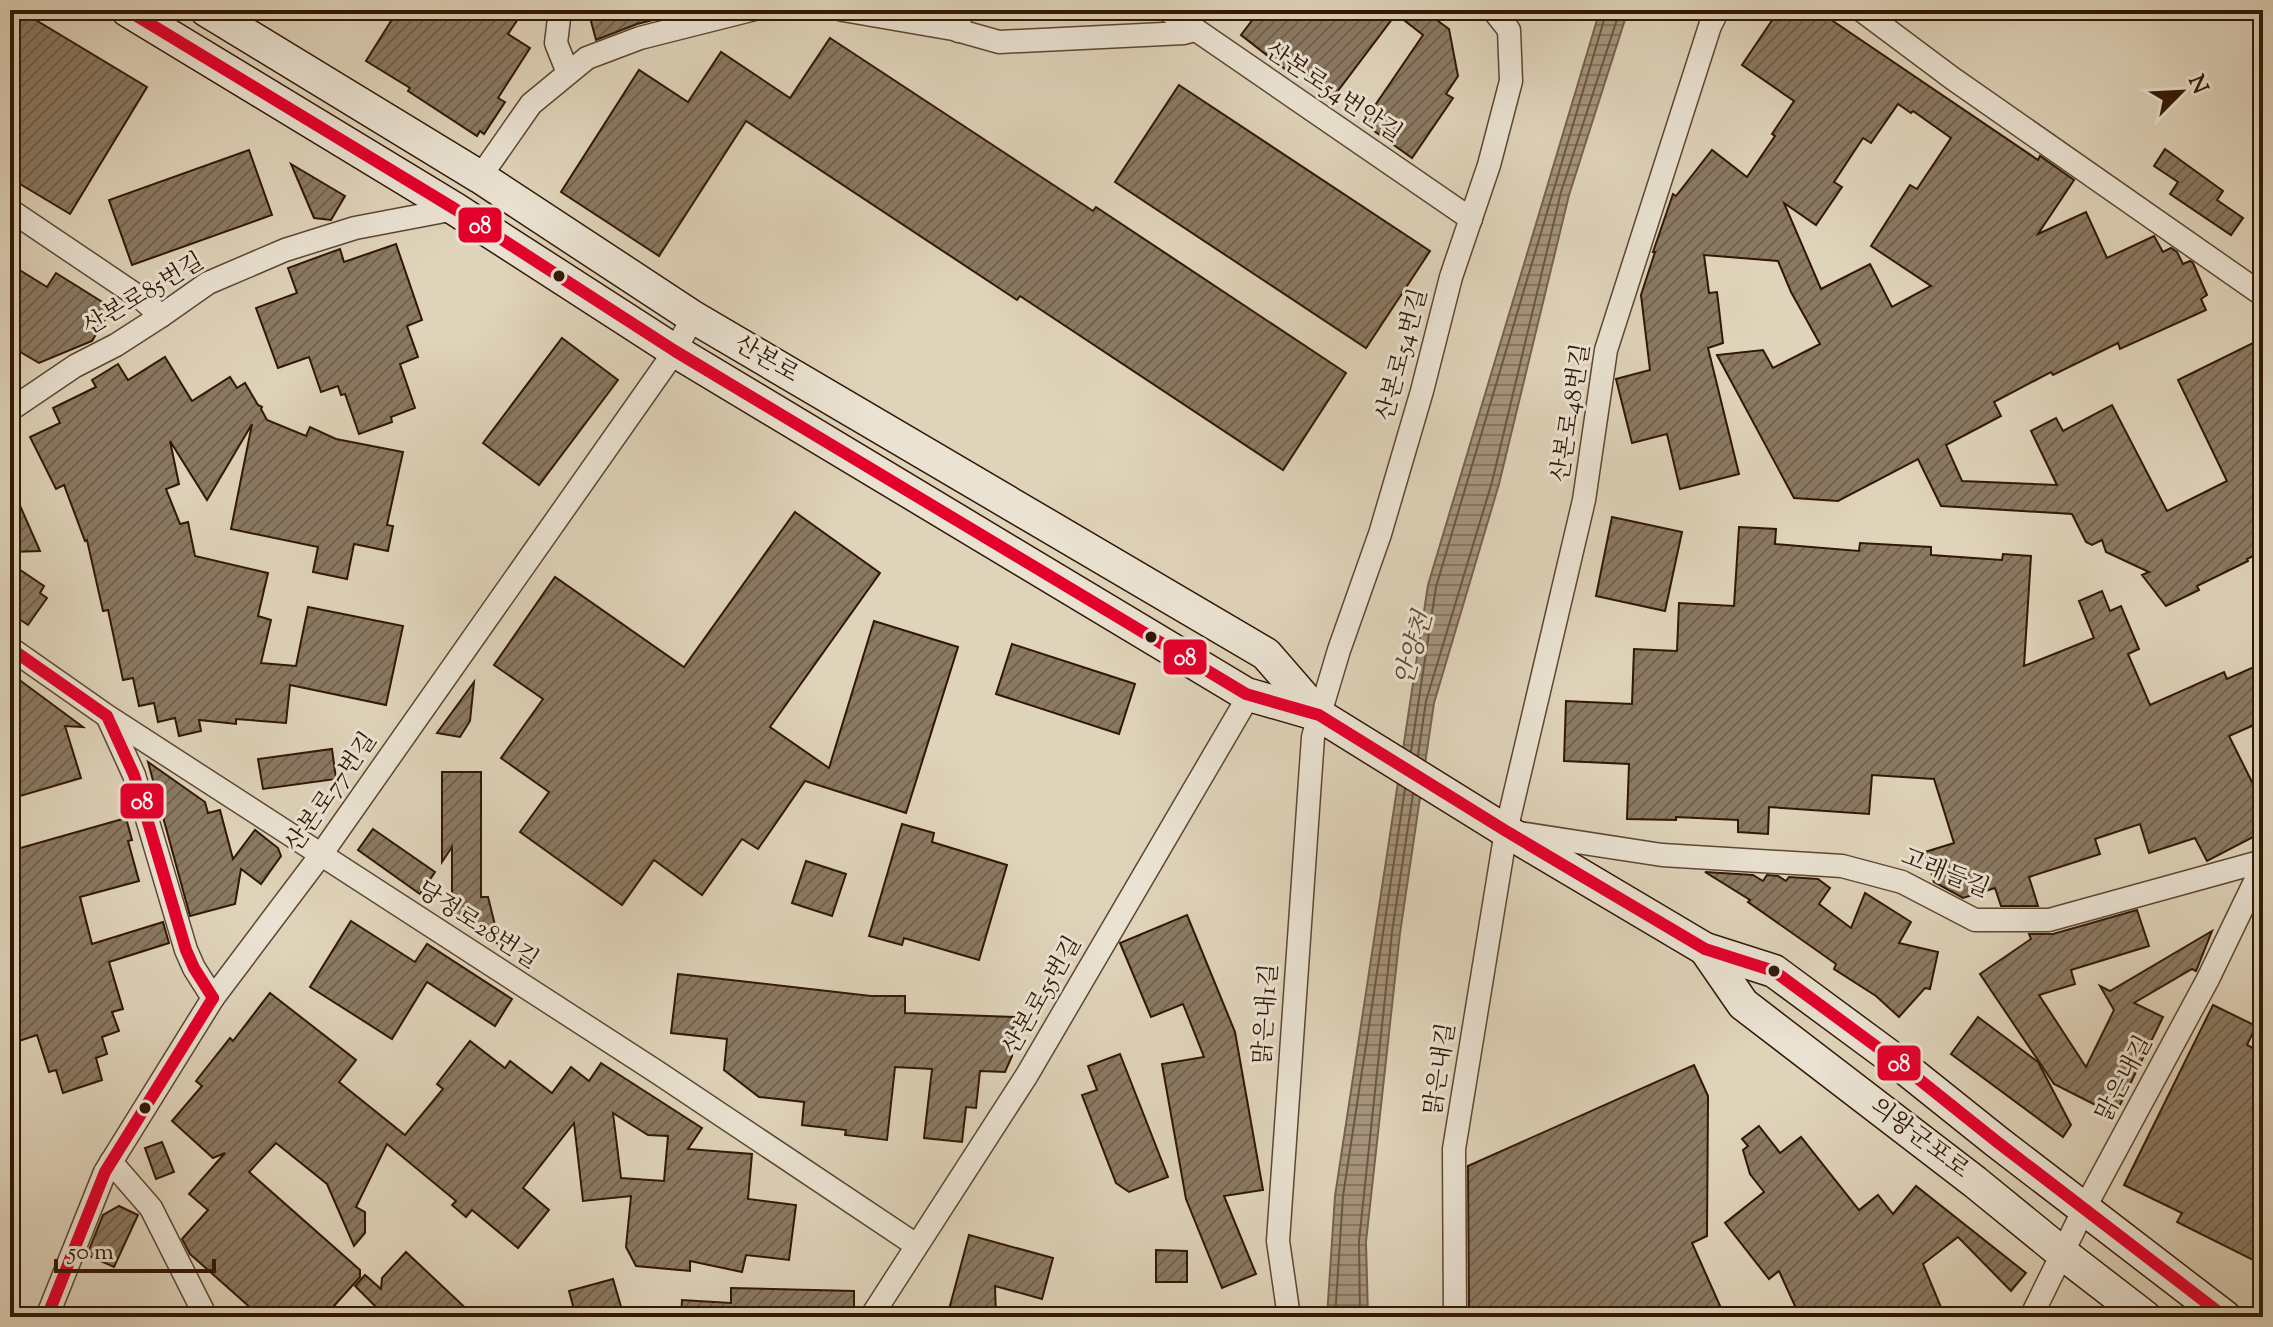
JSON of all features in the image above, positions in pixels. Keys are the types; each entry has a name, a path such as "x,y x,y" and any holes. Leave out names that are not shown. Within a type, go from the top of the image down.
{"street":[{"name":"산본로","path":"127,10 455,209 675,351 1246,694 1328,721"},
{"name":"산본로","path":"206,10 480,177 693,317 1266,654 1328,721"},
{"path":"560,10 556,43 568,73"},
{"path":"480,177 531,104 587,58 640,38 751,10"},
{"path":"843,10 913,21 959,20 999,42 1195,30"},
{"name":"산본로54번안길","path":"1167,10 1471,219"},
{"name":"산본로54번길","path":"1328,721 1422,391 1451,277 1489,165 1511,81 1509,30 1493,10"},
{"name":"산본로48번길","path":"1496,824 1584,500 1606,350 1710,26 1718,10"},
{"path":"1861,10 1991,105 2260,293 2263,291"},
{"name":"산본로85번길","path":"10,410 75,366 116,345 208,283 285,250 355,228 455,209"},
{"path":"10,210 142,299 161,316"},
{"name":"산본로77번길","path":"47,1317 111,1162 213,998 320,856 675,351 693,317"},
{"name":"당정로28번길","path":"10,648 107,716 657,1072 916,1245"},
{"name":"산본로55번길","path":"871,1317 1027,1075 1244,704 1246,694"},
{"path":"107,716 134,775 186,950 213,998"},
{"name":"의왕군포로","path":"1328,721 1705,949 1774,971 1896,1061 2225,1317"},
{"name":"맑은내1길","path":"1289,1317 1278,1241 1313,737 1328,721"},
{"name":"고래들길","path":"1496,824 1662,855 1842,866 1902,882 1975,920 2049,920 2263,863"},
{"name":"맑은내길","path":"1455,1317 1454,1149 1496,824"},
{"name":"맑은내길","path":"2031,1317 2084,1209 2208,979 2263,863"},
{"name":"의왕군포로","path":"1705,949 1743,1004 2145,1317"},
{"path":"111,1162 151,1208 206,1317"}],"water":[{"path":"1600,10 1628,10 1569,195 1499,484 1434,703 1400,933 1366,1242 1368,1317 1327,1317 1335,1196 1428,585"}],"building":[{"path":"10,10 19,10 147,87 70,214 10,178"},
{"path":"398,10 524,10 508,34 530,48 498,98 505,102 484,134 480,131 477,136 366,61"},
{"path":"588,10 693,10 637,24 596,40"},
{"path":"1260,10 1423,10 1449,29 1458,76 1446,94 1453,98 1412,158 1363,123 1423,35 1396,14 1334,96 1292,63 1286,70 1241,35"},
{"path":"1779,10 1827,10 1836,16 1833,21 2038,160 2040,156 2074,180 2038,234 2086,212 2107,258 2154,236 2163,252 2171,248 2183,264 2193,263 2207,295 2201,299 2206,310 2120,349 2118,343 2053,375 2051,372 1994,402 2001,416 1946,445 1962,481 2057,485 2031,431 2056,418 2063,431 2112,405 2167,511 2227,481 2178,380 2263,338 2263,551 2166,606 2142,575 2149,572 2106,552 2102,540 2092,545 2086,542 2072,514 1941,506 1918,459 1838,501 1794,498 1717,355 1763,350 1773,368 1820,344 1778,261 1704,255 1709,293 1717,292 1723,343 1708,348 1739,474 1680,489 1667,434 1632,443 1616,379 1650,370 1641,295 1673,194 1676,196 1712,150 1747,177 1794,101 1742,65","holes":["1898,104 1911,113 1913,111 1951,138 1917,189 1910,185 1871,246 1931,286 1892,307 1870,264 1821,289 1784,203 1816,225 1842,187 1834,182 1863,138 1871,143"]},
{"path":"830,38 1093,211 1096,207 1346,373 1283,470 1020,296 1017,300 746,121 659,256 561,192 639,70 688,102 721,52 790,98"},
{"path":"1179,85 1430,251 1366,348 1115,182"},
{"path":"2165,149 2223,191 2217,200 2243,218 2231,235 2170,194 2178,182 2154,166"},
{"path":"249,150 272,215 132,265 109,200"},
{"path":"291,164 345,196 331,220 314,218"},
{"path":"396,244 422,320 407,326 418,357 400,364 415,408 391,417 392,422 359,434 345,394 341,395 338,386 321,392 309,357 278,368 256,308 297,293 288,268 340,249 344,262"},
{"path":"10,264 47,287 56,273 112,308 92,341 39,363 10,346"},
{"path":"562,338 618,380 539,485 483,443"},
{"path":"165,357 192,401 230,377 237,388 245,383 267,420 306,436 310,427 336,439 403,452 387,525 393,526 388,551 354,544 347,579 313,572 318,547 231,529 252,424 207,500 170,441 179,484 166,489 180,524 188,522 195,556 268,573 258,616 271,620 261,663 296,666 308,607 403,626 386,705 290,685 286,723 236,719 236,724 199,720 201,731 179,736 175,718 158,722 154,703 139,706 133,678 123,680 108,610 103,611 87,540 64,485 56,489 30,437 60,423 53,408 96,387 92,380 118,364 128,380"},
{"path":"10,483 40,551 10,552"},
{"path":"795,512 880,573 770,727 829,768 874,621 958,647 906,813 805,781 758,849 742,839 702,895 654,860 622,905 520,832 549,792 501,758 543,699 494,665 555,577 684,667"},
{"path":"1612,517 1682,532 1665,611 1596,596"},
{"path":"1739,527 1776,529 1775,544 1859,551 1860,543 1931,547 1931,555 2002,560 2003,554 2031,556 2024,666 2094,638 2079,601 2102,591 2110,611 2121,606 2139,649 2128,654 2150,705 2224,672 2227,679 2263,663 2263,721 2229,736 2263,804 2263,832 2207,861 2195,838 2149,853 2140,824 2095,839 2100,854 2029,877 2038,906 2001,906 1995,888 1963,898 1934,882 1925,852 1954,843 1934,779 1872,775 1869,814 1769,807 1768,834 1738,832 1738,820 1676,817 1676,820 1627,819 1629,764 1564,761 1566,701 1632,704 1634,649 1677,651 1679,603 1734,606"},
{"path":"10,563 44,586 40,593 47,598 28,625 10,613"},
{"path":"1012,644 1135,684 1119,734 996,694"},
{"path":"10,673 83,727 65,726 81,778 10,799 10,734 15,732 10,717"},
{"path":"474,682 470,721 460,737 437,733"},
{"path":"332,749 336,779 263,789 258,759"},
{"path":"148,762 205,802 208,813 220,810 233,859 255,830 278,848 281,856 261,884 241,869 235,904 190,916"},
{"path":"442,772 481,772 481,897 488,897 500,945 452,914 452,847 442,862"},
{"path":"126,818 132,840 128,841 139,881 80,897 92,944 163,922 169,943 109,962 123,1009 112,1012 119,1031 102,1037 107,1054 96,1058 102,1080 63,1093 56,1070 49,1072 37,1035 16,1042 10,1020 10,878 17,877 10,851"},
{"path":"902,824 934,833 932,842 1007,865 979,960 904,938 902,945 869,936"},
{"path":"373,829 435,872 420,894 358,850"},
{"path":"806,861 846,874 832,916 792,903"},
{"path":"1705,872 1753,875 1763,881 1767,875 1786,881 1789,877 1818,879 1830,888 1819,904 1851,928 1865,893 1911,922 1899,943 1938,952 1930,989 1925,988 1899,1017 1876,996 1834,969 1836,964 1748,902 1750,900"},
{"path":"2137,910 2149,946 2071,970 2075,984 2039,995 2086,1067 2114,1010 2100,986 2110,991 2212,931 2196,971 2192,969 2134,1003 2163,1017 2115,1115 2054,1084 1980,974 2031,939 2029,934 2053,934"},
{"path":"1187,915 1235,1032 1263,1190 1224,1196 1256,1274 1222,1288 1186,1199 1162,1064 1204,1057 1183,1004 1151,1017 1120,943"},
{"path":"351,921 415,962 427,944 512,999 495,1026 427,982 392,1039 310,987"},
{"path":"678,974 871,996 905,996 905,1013 1014,1017 1012,1056 1005,1072 980,1071 976,1108 966,1107 962,1142 924,1138 932,1069 895,1067 887,1140 845,1135 846,1130 802,1125 804,1102 759,1097 724,1070 727,1039 671,1033"},
{"path":"270,993 356,1060 339,1082 405,1135 443,1089 437,1084 470,1041 505,1068 510,1061 552,1093 571,1067 589,1081 601,1063 702,1128 688,1149 752,1154 748,1199 796,1205 789,1260 746,1255 742,1272 690,1261 690,1271 636,1266 626,1247 631,1196 583,1201 574,1123 523,1188 549,1210 518,1248 472,1210 466,1217 452,1205 456,1201 387,1144 356,1207 365,1212 365,1233 354,1246 327,1184 276,1143 249,1172 360,1270 360,1277 324,1317 261,1317 190,1254 182,1239 208,1210 189,1194 225,1153 213,1158 172,1121 202,1086 196,1081 230,1038 233,1041","holes":["613,1113 648,1135 668,1136 664,1181 621,1178"]},
{"path":"2213,1005 2256,1026 2247,1045 2263,1053 2263,1265 2177,1222 2182,1213 2124,1185"},
{"path":"1978,1017 2038,1062 2071,1125 2063,1137 1951,1054"},
{"path":"1120,1054 1168,1177 1129,1192 1116,1183 1082,1095 1097,1090 1088,1066"},
{"path":"1694,1065 1708,1096 1707,1236 1692,1243 1725,1317 1469,1317 1468,1166"},
{"path":"1759,1126 1780,1153 1801,1137 1859,1210 1878,1195 1893,1214 1916,1186 2026,1273 2011,1291 1958,1237 1923,1264 1945,1317 1800,1317 1779,1271 1769,1279 1725,1223 1764,1192 1750,1174 1743,1150 1748,1146 1742,1139"},
{"path":"162,1142 174,1172 156,1179 145,1148"},
{"path":"119,1206 138,1215 114,1267 87,1255 103,1215"},
{"path":"969,1235 1053,1258 1042,1299 995,1286 996,1317 947,1317"},
{"path":"1156,1250 1187,1251 1187,1282 1156,1282"},
{"path":"406,1252 475,1317 386,1317 355,1286 365,1275 381,1289 382,1278"},
{"path":"613,1279 624,1317 576,1317 569,1291"},
{"path":"731,1288 854,1291 854,1317 681,1317 682,1300 731,1303"}],"transit line":[{"name":"08","path":"127,10 455,209 675,351 1246,694 1319,715 1705,949 1774,971 1896,1061 2225,1317"},
{"name":"08","path":"10,648 107,716 134,775 186,950 213,998"},
{"name":"08","path":"47,1317 105,1172 213,998"}],"water label":[{"name":"안양천","path":"1415,649"}]}
